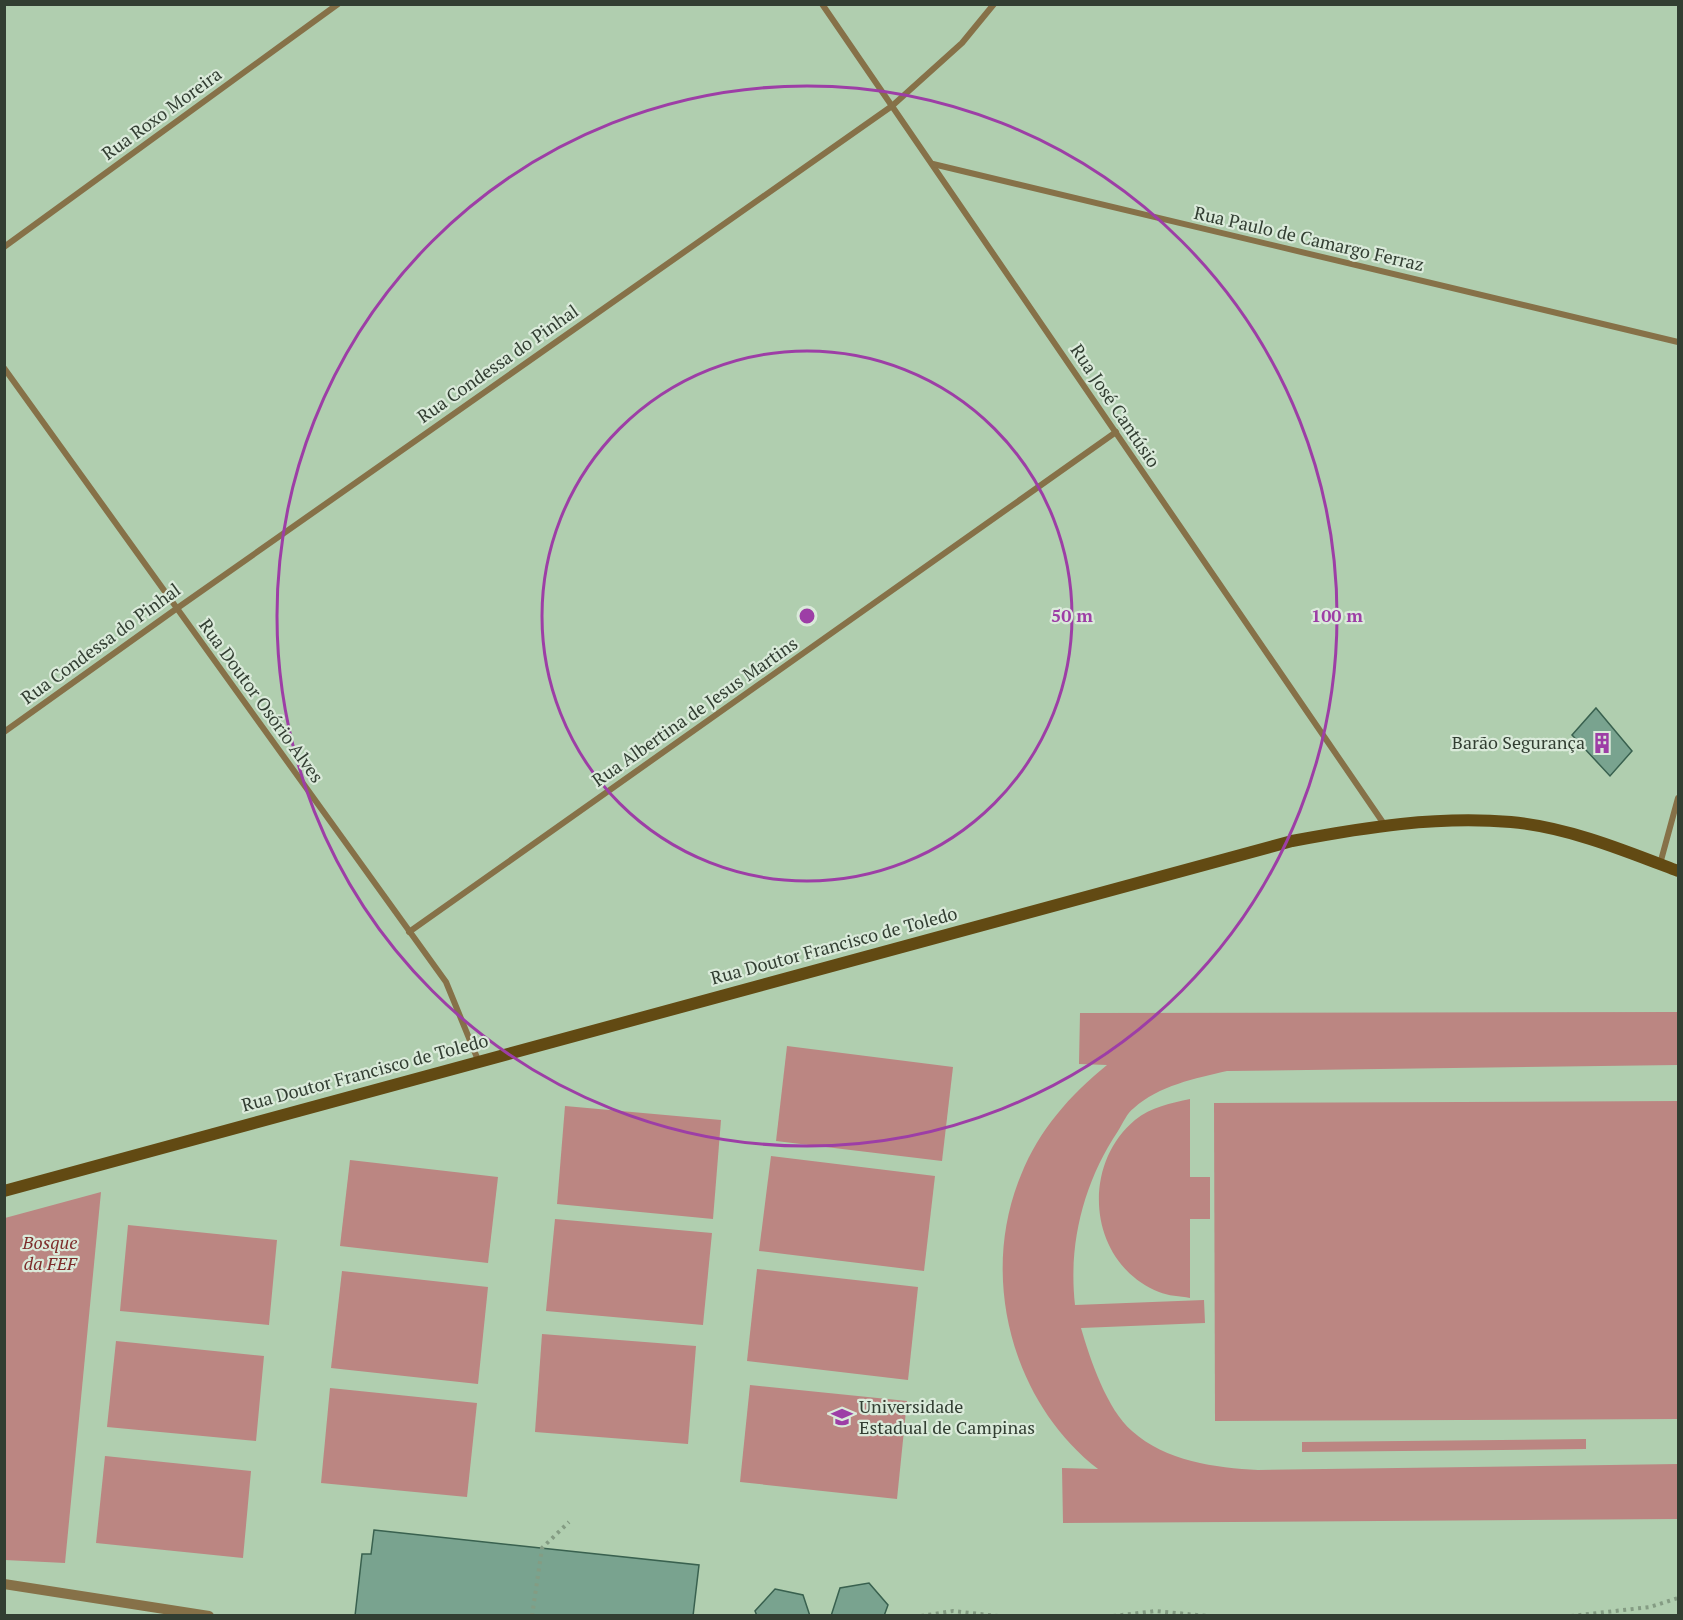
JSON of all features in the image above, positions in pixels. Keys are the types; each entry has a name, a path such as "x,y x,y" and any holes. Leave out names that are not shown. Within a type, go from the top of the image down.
{"main road":[{"name":"Rua Doutor Francisco de Toledo","path":"4,1191 478,1060 1292,841 1384,824 1439,820 1513,822 1619,848 1678,871"}],"street":[{"name":"Rua Roxo Moreira","path":"4,247 338,4"},
{"name":"Rua José Cantúsio","path":"822,4 1384,824"},
{"name":"Rua Condessa do Pinhal","path":"4,732 892,106 962,43 994,4"},
{"name":"Rua Paulo de Camargo Ferraz","path":"932,164 1678,342"},
{"name":"Rua Doutor Osório Alves","path":"4,368 446,982 478,1060"},
{"name":"Rua Albertina de Jesus Martins","path":"410,932 1116,432"},
{"path":"1660,864 1678,798"},
{"path":"4,1584 209,1616"}],"path":[{"path":"532,1616 542,1548 569,1522"},
{"path":"1571,1616 1650,1607 1678,1598"},
{"path":"921,1616 953,1611 998,1616"},
{"path":"1113,1616 1156,1611 1207,1616"}],"green space":[{"path":"1678,1012 1678,1065 1227,1071 1166,1088 1144,1100 1129,1113 1096,1171 1081,1214 1073,1282 1075,1305 1204,1300 1205,1323 1081,1328 1100,1383 1123,1422 1145,1441 1175,1456 1208,1465 1258,1470 1678,1464 1678,1519 1063,1523 1062,1468 1098,1469 1068,1441 1043,1409 1024,1373 1011,1334 1004,1294 1003,1254 1009,1214 1028,1159 1057,1114 1107,1065 1079,1064 1080,1013"},
{"path":"787,1046 953,1067 942,1161 776,1141"},
{"path":"1190,1099 1190,1177 1210,1177 1210,1219 1190,1219 1190,1298 1159,1292 1136,1278 1118,1260 1106,1238 1100,1213 1100,1188 1105,1163 1117,1140 1135,1120 1154,1109"},
{"path":"1678,1101 1678,1419 1215,1421 1214,1103"},
{"path":"565,1106 721,1120 713,1219 557,1204"},
{"path":"771,1156 935,1176 924,1271 759,1251"},
{"path":"350,1160 498,1177 488,1263 340,1246"},
{"name":"Bosque da FEF","path":"101,1192 65,1563 5,1560 5,1218"},
{"path":"555,1219 712,1233 703,1325 546,1311"},
{"path":"128,1225 277,1240 269,1325 120,1311"},
{"path":"757,1269 918,1287 908,1380 747,1361"},
{"path":"342,1271 488,1287 478,1384 331,1368"},
{"path":"542,1334 696,1346 688,1444 535,1432"},
{"path":"116,1341 264,1356 256,1441 107,1427"},
{"path":"750,1385 907,1401 897,1499 740,1482"},
{"path":"330,1388 477,1403 467,1497 321,1483"},
{"path":"1586,1439 1586,1449 1302,1452 1302,1442"},
{"path":"105,1456 251,1471 243,1558 96,1543"}],"building":[{"name":"Barão Segurança","path":"1596,708 1632,751 1610,776 1572,735"},
{"path":"374,1530 699,1565 693,1616 355,1616 362,1554 371,1554"},
{"path":"869,1583 888,1605 884,1616 831,1616 840,1588"},
{"path":"775,1589 803,1595 810,1616 757,1616 755,1611"}],"place":[{"name":"Barão Segurança","path":"1602,743"},
{"name":"Universidade Estadual de Campinas","path":"842,1417"}]}
